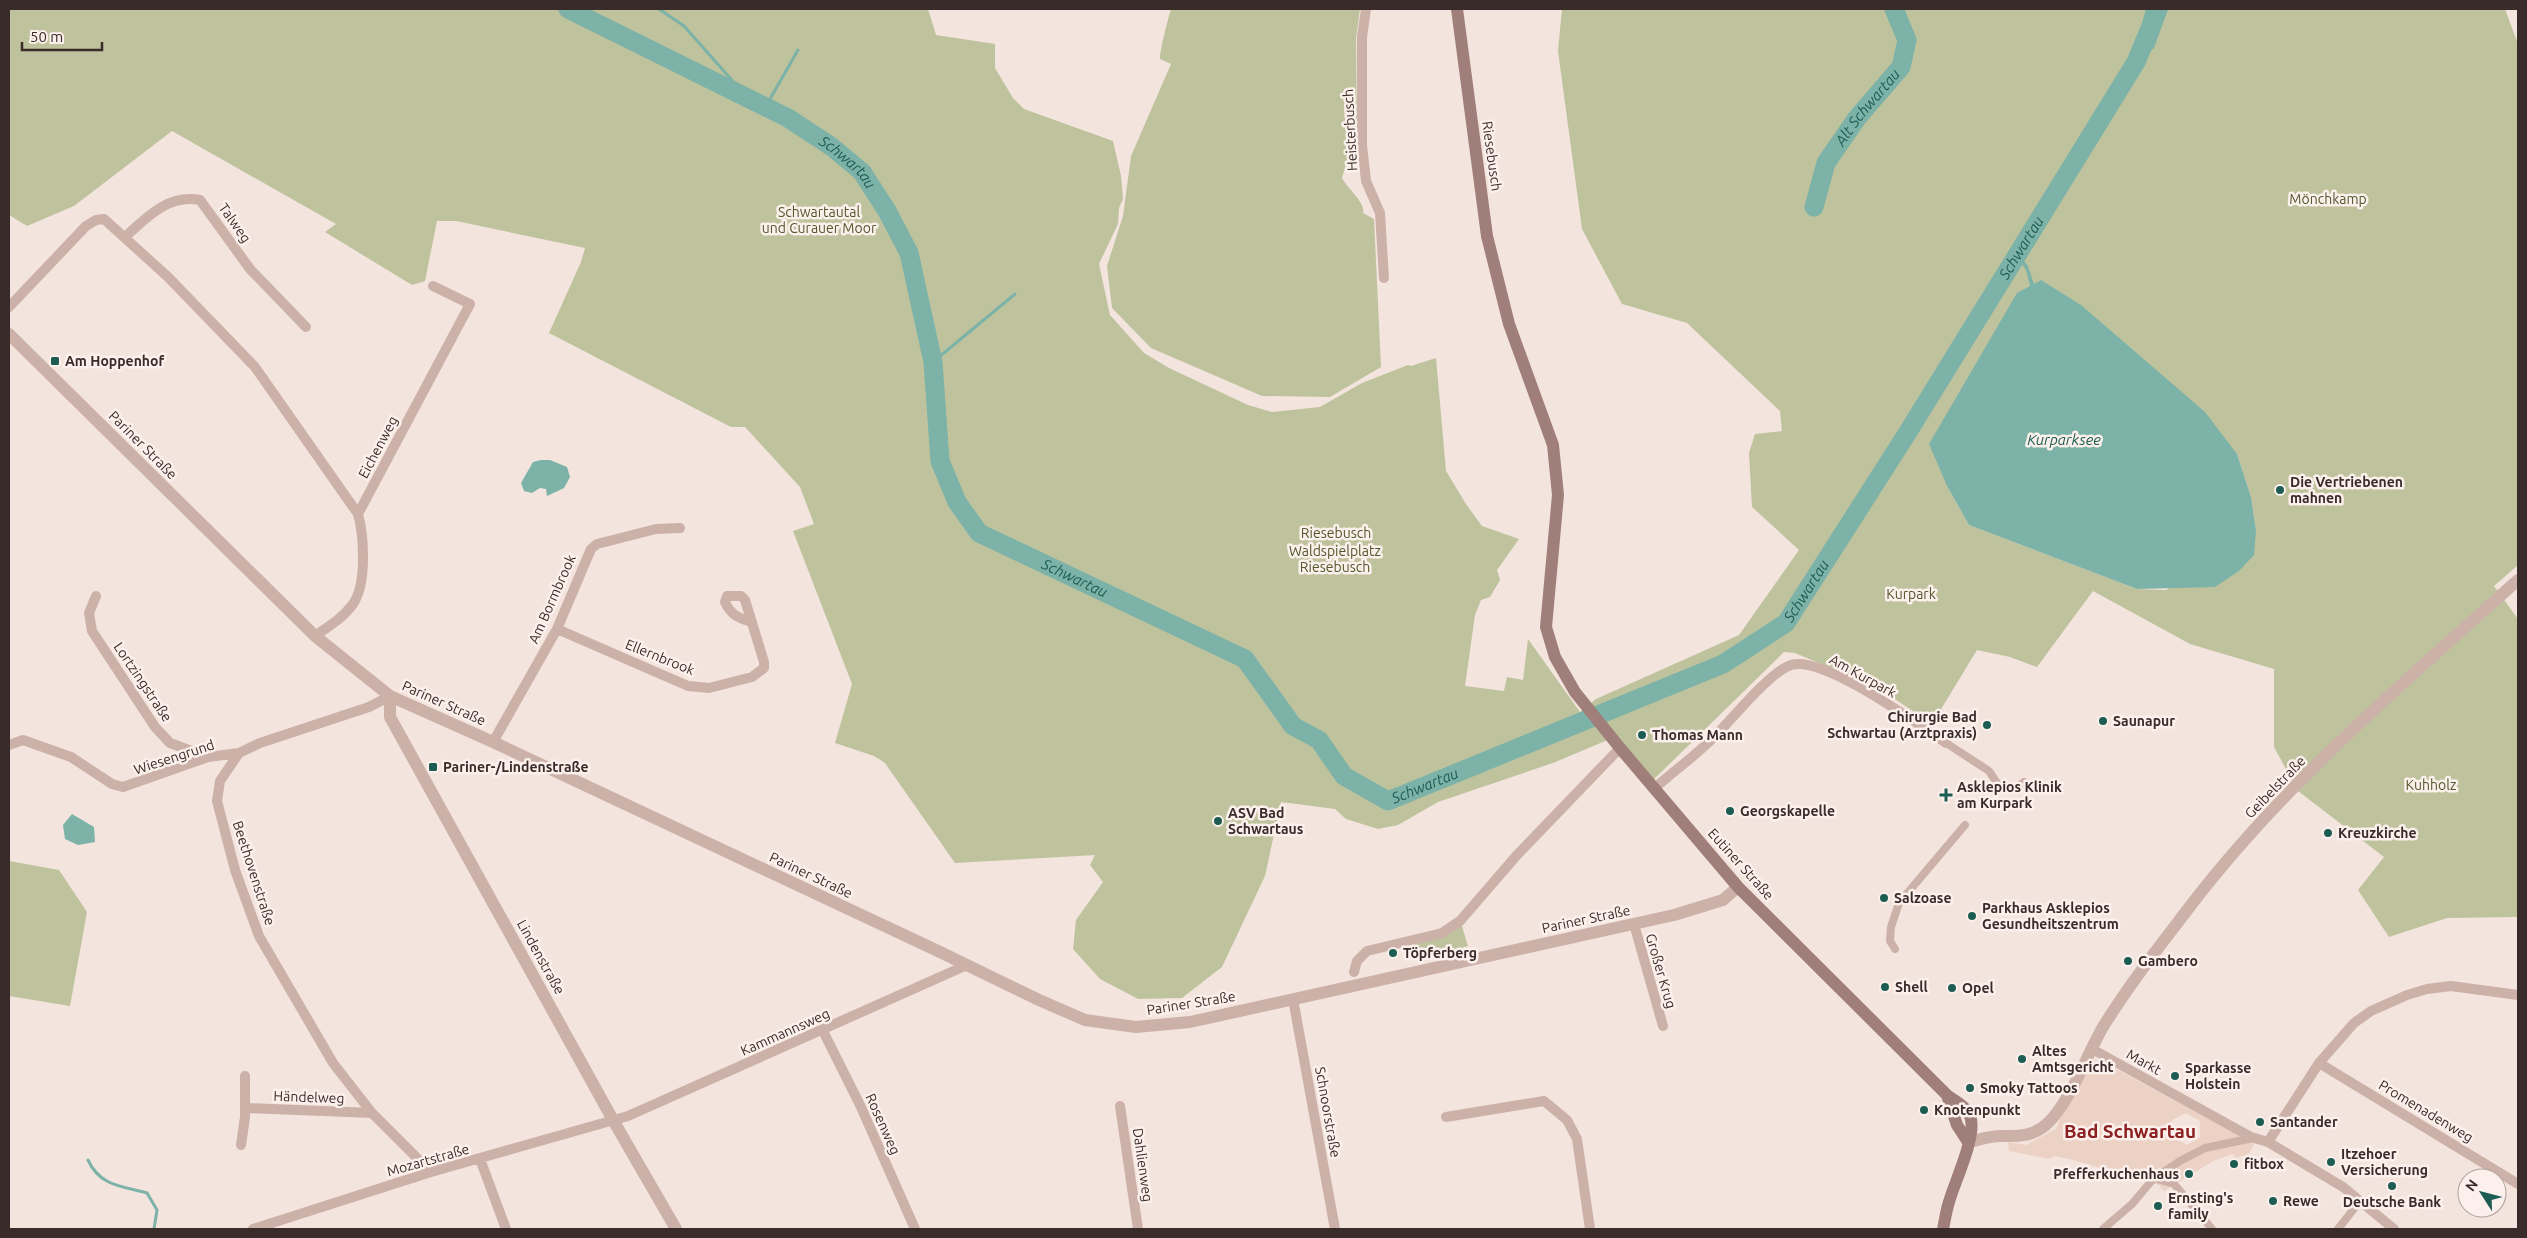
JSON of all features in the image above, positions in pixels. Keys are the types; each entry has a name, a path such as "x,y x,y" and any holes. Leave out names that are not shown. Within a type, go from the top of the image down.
{"main road":[{"name":"Riesebusch","path":"1457,9 1488,236 1509,324 1553,445 1558,495 1546,627"},
{"name":"Eutiner Straße","path":"1546,627 1555,657 1563,674 1620,748 1738,887 1947,1095 1957,1124 1968,1142"},
{"path":"1943,1229 1948,1203 1963,1165 1968,1142"}],"street":[{"name":"Heisterbusch","path":"1366,9 1362,37 1362,145 1366,181 1380,213 1384,278"},
{"name":"Talweg","path":"125,237 162,206 179,200 200,200 250,269 306,327"},
{"path":"9,307 86,226 96,220 104,219 168,278 255,367 358,514 362,538 359,592 345,614 315,636"},
{"name":"Eichenweg","path":"358,514 470,304 433,286"},
{"name":"Pariner Straße","path":"9,334 315,636 390,696 493,742 1038,1000 1085,1020 1136,1027 1190,1022 1674,915 1723,900 1738,887"},
{"name":"Am Bormbrook","path":"493,742 557,630 591,549 597,544 656,530 680,528"},
{"name":"Geibelstraße","path":"2092,1049 2104,1026 2189,908 2270,812 2319,762 2518,580"},
{"name":"Lortzingstraße","path":"96,596 89,613 92,631 155,727 170,743 208,757"},
{"name":"Ellernbrook","path":"557,630 663,677 688,686 709,688 752,677 764,668 752,622"},
{"name":"Am Kurpark","path":"1655,788 1712,739 1759,690 1791,665 1822,668 1881,700 1946,743"},
{"name":"Beethovenstraße","path":"390,696 369,706 260,743 240,753 220,781 217,801 235,870 259,936 328,1055 372,1113 431,1172"},
{"name":"Lindenstraße","path":"390,696 390,717 613,1120 676,1229"},
{"name":"Wiesengrund","path":"9,745 23,740 71,757 112,784 123,787 208,757 240,753"},
{"path":"1946,743 1989,771 1999,786 2014,788 2024,782"},
{"path":"1354,972 1357,961 1367,951 1442,933 1460,922 1517,855 1620,748"},
{"path":"1894,949 1890,941 1891,927 1899,903 1965,825"},
{"name":"Großer Krug","path":"1634,924 1662,1026"},
{"name":"Kammannsweg","path":"613,1120 628,1116 823,1031 967,965"},
{"path":"2268,1142 2319,1063 2354,1023 2371,1011 2427,989 2451,986 2518,995"},
{"name":"Schnoorstraße","path":"1293,999 1335,1229"},
{"name":"Rosenweg","path":"823,1031 861,1107 915,1229"},
{"path":"1968,1142 2000,1136 2015,1138 2025,1136 2047,1124 2066,1096 2092,1049"},
{"name":"Markt","path":"2092,1049 2253,1138 2268,1142 2343,1187 2394,1229"},
{"name":"Promenadenweg","path":"2319,1063 2518,1184"},
{"path":"241,1145 245,1108 245,1076"},
{"path":"1446,1117 1544,1101 1566,1120 1577,1139 1590,1229"},
{"name":"Dahlienweg","path":"1120,1106 1138,1229"},
{"name":"Händelweg","path":"245,1108 372,1113"},
{"name":"Mozartstraße","path":"256,1229 431,1172 613,1120"},
{"name":"Markt","path":"2103,1229 2132,1204 2154,1178 2205,1148 2253,1138"},
{"path":"480,1159 506,1229"},
{"path":"2154,1178 2174,1184 2212,1229"},
{"path":"2338,1229 2360,1201"}],"green space":[{"name":"Schwartautal und Curauer Moor","path":"9,9 928,9 936,35 995,44 995,68 1013,98 1024,109 1113,141 1121,176 1123,199 1119,208 1118,224 1099,264 1110,315 1144,353 1169,368 1248,405 1272,412 1320,407 1362,383 1408,365 1411,366 1436,358 1446,471 1482,526 1519,539 1497,570 1500,580 1490,597 1481,600 1475,615 1465,686 1504,691 1507,677 1523,680 1528,639 1580,712 1596,699 1739,635 1799,550 1752,507 1749,453 1755,434 1782,431 1780,411 1687,323 1622,304 1582,229 1558,51 1562,9 2505,9 2518,44 2518,565 2494,586 2518,619 2518,917 2447,918 2389,937 2358,890 2384,857 2298,791 2274,747 2274,669 2190,644 2093,591 2037,667 2010,657 1977,650 1932,724 1880,689 1795,653 1784,652 1649,784 1610,739 1553,763 1438,802 1398,825 1378,829 1346,819 1335,809 1281,802 1265,876 1222,967 1182,998 1138,999 1100,979 1073,949 1076,920 1103,882 1090,865 1095,855 955,863 885,763 874,756 835,743 852,684 793,531 814,524 800,487 745,427 731,427 549,333 581,262 585,248 456,221 437,221 425,281 412,285 325,232 336,224 172,131 74,206 27,226 9,215","holes":["2237,454 2251,497 2256,530 2166,590 2137,589 1969,525 1947,486"]},
{"path":"1171,9 1360,9 1356,39 1357,143 1347,161 1342,178 1362,205 1363,213 1374,219 1381,367 1330,397 1262,396 1151,348 1112,308 1107,266 1123,216 1131,156 1171,64 1160,59 1160,56"},
{"path":"9,861 59,870 87,912 70,1006 9,996"},
{"path":"1461,923 1468,946 1420,959 1415,944"}],"shaded area":[{"path":"2094,1060 2105,1063 2254,1144 2249,1154 2235,1158 2233,1154 2213,1161 2164,1191 2159,1185 2073,1160 2055,1156 2050,1159 2009,1151 2008,1142 2026,1145 2056,1129 2063,1111","holes":["2186,1113 2200,1121 2200,1137 2187,1145 2172,1137 2172,1120"]}],"water":[{"path":"2146,9 2168,9 2154,48 2136,62 2138,38"},
{"name":"Kurparksee","path":"2018,253 2028,266 2034,284 2041,280 2081,305 2205,412 2237,454 2251,497 2256,530 2254,555 2239,571 2215,587 2137,589 1969,525 1947,486 1929,444 2017,293 2030,286 2026,270 2016,256"},
{"path":"550,460 567,467 570,477 564,488 547,496 546,489 540,488 532,493 524,491 521,483 533,462"},
{"path":"72,814 94,827 95,842 78,845 65,839 63,825"}],"waterway":[{"name":"Schwartau","path":"568,9 788,118 832,147 862,172 887,211 909,253 933,362 940,461 957,502 979,533 1245,659 1293,726 1319,740 1344,776 1388,801 1723,664 1786,623 1908,432 2136,62 2158,9"},
{"path":"659,9 684,26 745,95"},
{"name":"Alt Schwartau","path":"1814,207 1826,163 1857,118 1901,67 1907,40 1894,9"},
{"path":"766,106 798,50"},
{"path":"933,362 1015,294"},
{"path":"88,1160 93,1169 112,1184 147,1193 157,1210 154,1229"}],"place":[{"name":"Am Hoppenhof","path":"55,361"},
{"name":"Die Vertriebenen mahnen","path":"2280,490"},
{"name":"Saunapur","path":"2103,721"},
{"name":"Chirurgie Bad Schwartau (Arztpraxis)","path":"1987,725"},
{"name":"Thomas Mann","path":"1642,735"},
{"name":"Pariner-/Lindenstraße","path":"433,767"},
{"name":"Asklepios Klinik am Kurpark","path":"1946,795"},
{"name":"Georgskapelle","path":"1730,811"},
{"name":"ASV Bad Schwartaus","path":"1218,821"},
{"name":"Kreuzkirche","path":"2328,833"},
{"name":"Salzoase","path":"1884,898"},
{"name":"Parkhaus Asklepios Gesundheitszentrum","path":"1972,916"},
{"name":"Töpferberg","path":"1393,953"},
{"name":"Gambero","path":"2128,961"},
{"name":"Shell","path":"1885,987"},
{"name":"Opel","path":"1952,988"},
{"name":"Altes Amtsgericht","path":"2022,1059"},
{"name":"Sparkasse Holstein","path":"2175,1076"},
{"name":"Smoky Tattoos","path":"1970,1088"},
{"name":"Knotenpunkt","path":"1924,1110"},
{"name":"Santander","path":"2260,1122"},
{"name":"Itzehoer Versicherung","path":"2331,1162"},
{"name":"fitbox","path":"2234,1164"},
{"name":"Pfefferkuchenhaus","path":"2189,1174"},
{"name":"Deutsche Bank","path":"2392,1186"},
{"name":"Rewe","path":"2273,1201"},
{"name":"Ernsting's family","path":"2158,1206"}],"district":[{"name":"Bad Schwartau","path":"2130,1131"}],"park label":[{"name":"Mönchkamp","path":"2328,199"},
{"name":"Waldspielplatz Riesebusch","path":"1335,560"},
{"name":"Kurpark","path":"1911,594"},
{"name":"Kuhholz","path":"2431,785"}]}
